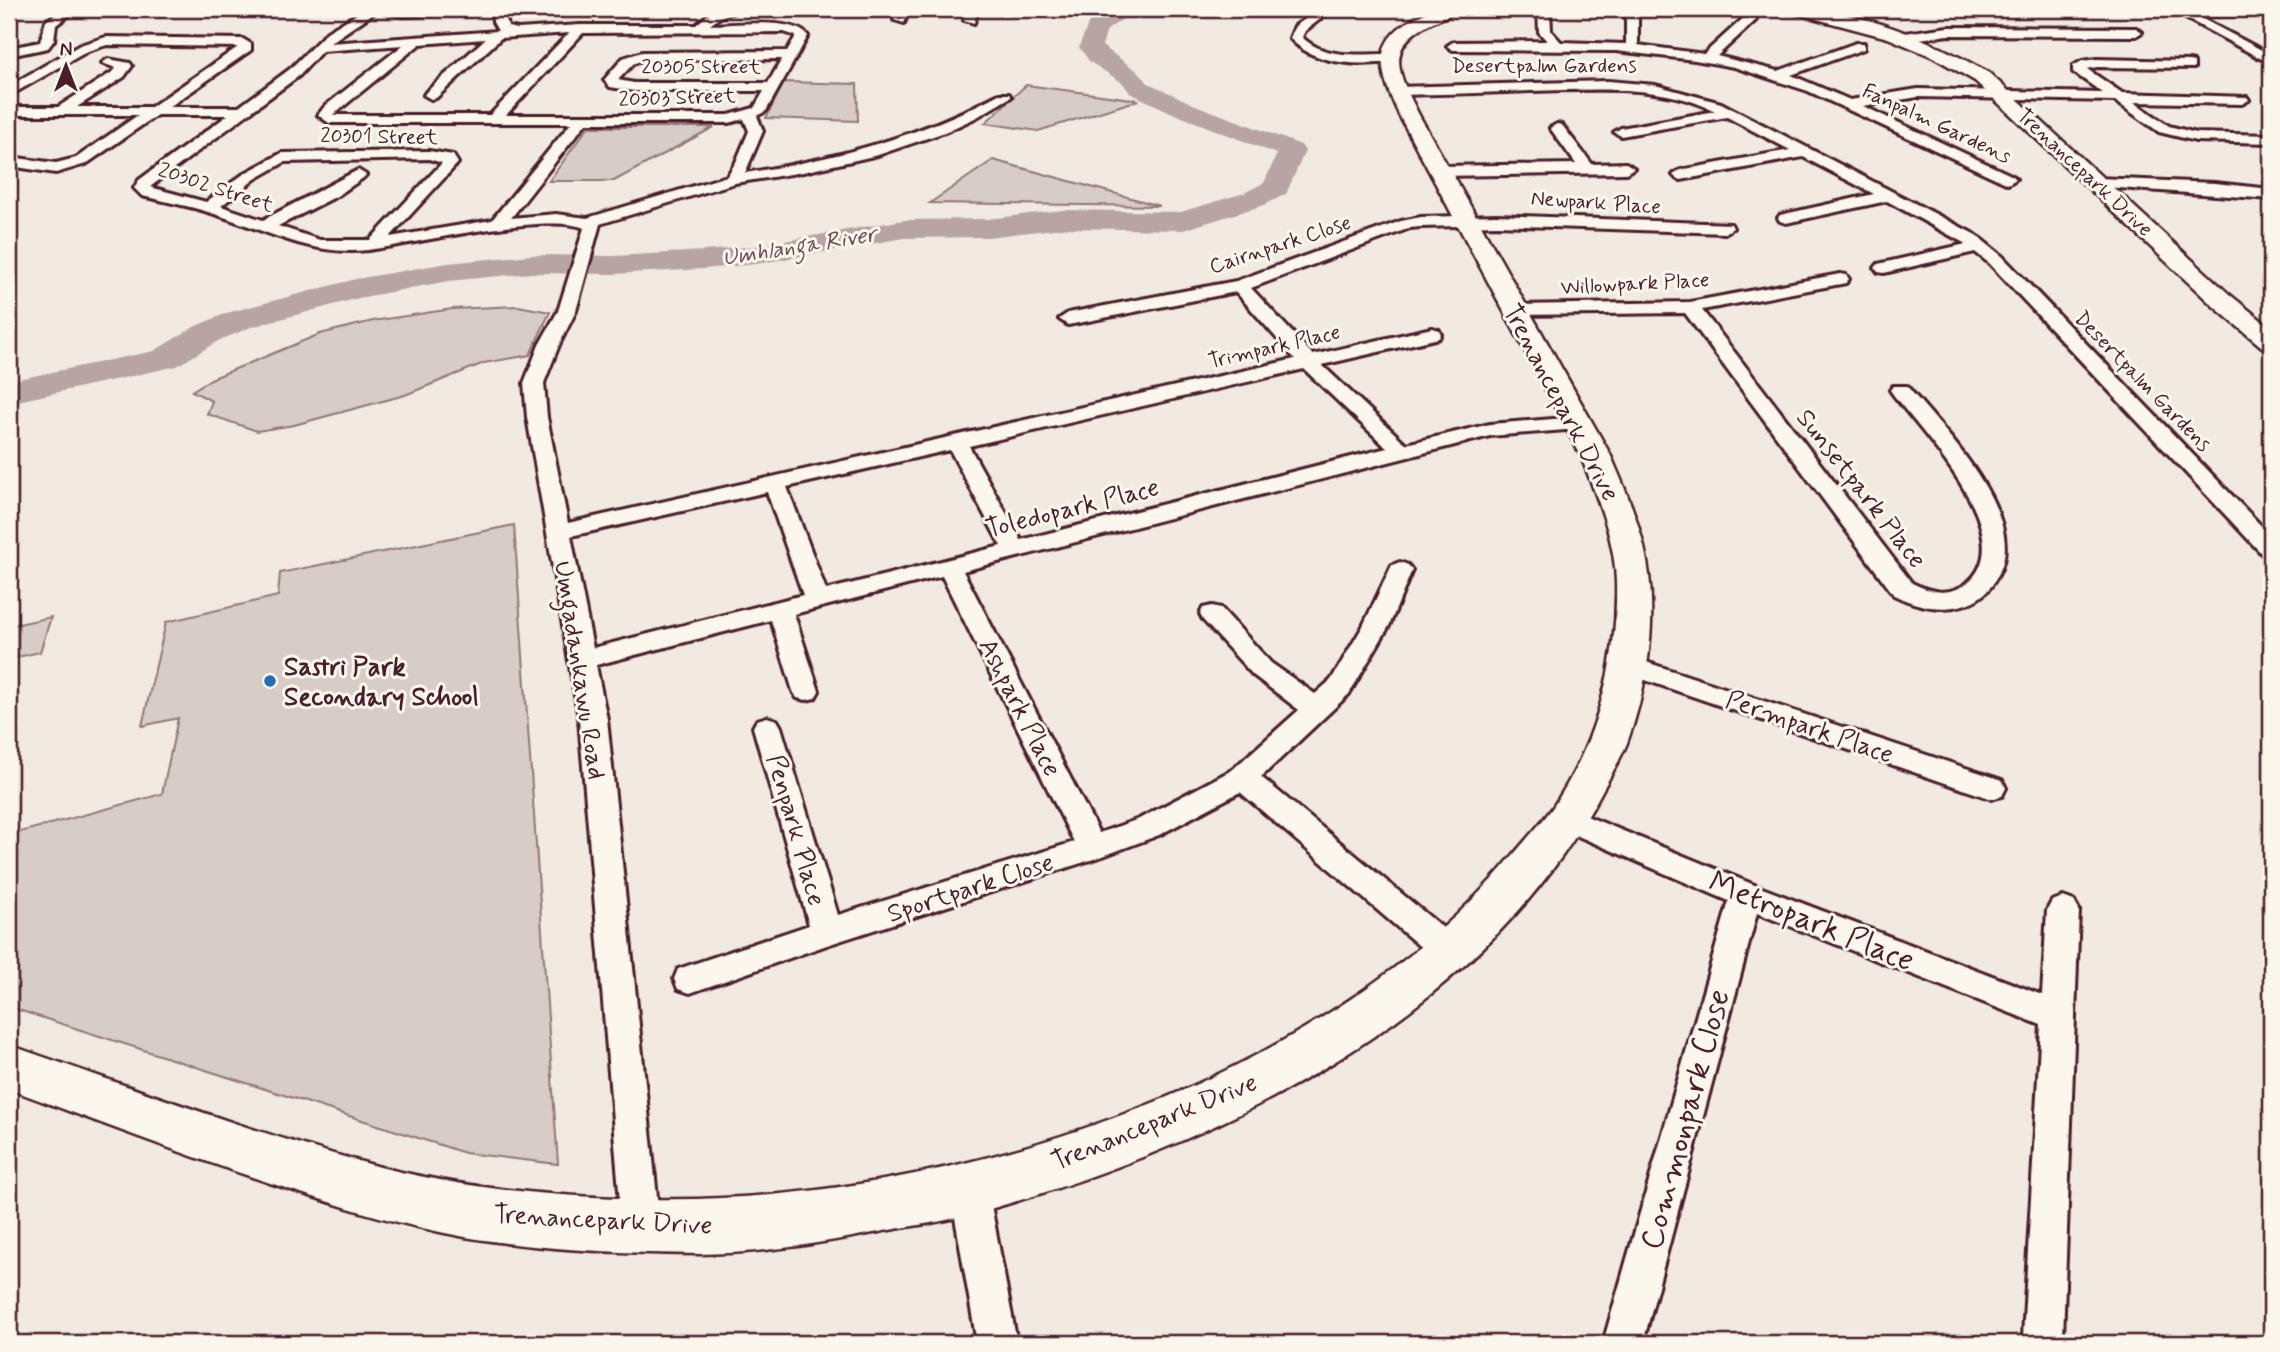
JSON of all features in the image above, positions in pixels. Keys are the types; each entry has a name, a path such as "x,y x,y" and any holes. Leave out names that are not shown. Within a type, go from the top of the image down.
{"street":[{"path":"9,52 44,45 48,40 50,24 71,9"},
{"path":"317,48 331,35 373,9"},
{"path":"384,9 398,12 456,9"},
{"path":"497,9 503,29 520,34"},
{"path":"698,29 716,14 738,9"},
{"name":"Desertpalm Gardens","path":"1327,9 1299,29 1296,38 1302,44 1392,75 1625,86 1687,96 1729,113 1979,246 1996,260 2271,550"},
{"path":"1544,9 1545,32 1556,44"},
{"path":"1632,9 1632,46"},
{"name":"Trenancepark Drive","path":"1800,9 1905,37 1949,57 1982,77 2220,299 2271,341"},
{"path":"2179,11 2271,10"},
{"path":"2179,11 2271,60"},
{"path":"1708,57 1752,17"},
{"path":"1392,75 1391,47 1400,34 1424,19 1451,27"},
{"name":"Fanpalm Gardens","path":"1451,27 1556,44 1632,46 1708,57 1778,75 1849,104 2008,179"},
{"path":"317,48 579,29 793,29 802,36 792,54"},
{"path":"492,121 579,29"},
{"path":"1905,37 1948,31 2136,32"},
{"path":"431,95 497,35"},
{"path":"9,92 84,48 106,41 141,39 239,42 246,45 242,52 72,165 47,168 9,162"},
{"name":"20303 Street","path":"417,40 330,109 327,118 347,121 729,119 759,111 792,54"},
{"path":"2236,43 2271,43"},
{"name":"Fanpalm Gardens","path":"1778,75 1860,46"},
{"name":"20302 Street","path":"317,48 295,72 145,183 142,188 148,193 209,207 317,245 341,247 375,244 496,226"},
{"name":"20305 Street","path":"773,87 634,87 615,84 611,80 628,61 642,56 792,54"},
{"path":"59,112 119,74 125,66 108,63"},
{"path":"2189,65 2097,63 2078,69 2155,124 2175,133 2207,138 2271,139"},
{"name":"Trenancepark Drive","path":"9,1067 230,1145 365,1189 467,1211 641,1226 708,1227 827,1215 969,1189 1079,1155 1212,1103 1328,1040 1449,952 1498,905 1567,818 1606,747 1619,707 1628,665 1633,606 1628,549 1610,487 1578,423 1439,171 1392,75"},
{"name":"Fanpalm Gardens","path":"1849,104 1918,93 2242,100"},
{"path":"496,226 571,218 590,222 733,179 788,172 924,136 968,118 1004,97"},
{"path":"9,111 240,111"},
{"path":"1621,132 1729,113"},
{"path":"733,179 744,162 757,131 750,115"},
{"path":"496,226 580,121"},
{"path":"1557,128 1587,168"},
{"path":"1681,175 1804,152"},
{"name":"20301 Street","path":"209,207 265,166 282,158 429,155 448,158 450,163 446,170 403,211 375,244"},
{"path":"1439,171 1626,168"},
{"path":"264,226 331,193 358,175"},
{"path":"2097,183 2215,188 2271,194"},
{"path":"1786,218 1888,196"},
{"name":"Newpark Place","path":"1465,219 1552,220 1674,229 1725,228"},
{"name":"Cairnpark Close","path":"1068,319 1240,286 1407,224 1465,219"},
{"name":"Umgadankawu Road","path":"590,222 592,231 579,264 567,311 549,345 534,383 537,417 593,719 641,1226"},
{"path":"1884,268 1979,246"},
{"name":"Willowpark Place","path":"1514,310 1690,307 1840,279"},
{"path":"1240,286 1308,362 1402,451"},
{"name":"Sunsetpark Place","path":"1690,307 1903,589 1937,601 1960,598 1973,591 1986,578 1993,556 1994,534 1989,516 1973,489 1899,390"},
{"name":"Trimpark Place","path":"559,532 1432,334"},
{"name":"Toledopark Place","path":"582,660 1490,430 1578,423"},
{"path":"956,443 1015,550"},
{"path":"775,483 817,600"},
{"name":"Ashpark Place","path":"949,567 1092,848"},
{"name":"Sportpark Close","path":"690,979 827,932 1092,848 1149,827 1242,778 1340,687 1359,659 1376,626 1400,569"},
{"path":"780,610 806,691"},
{"path":"1212,614 1262,669 1315,708"},
{"name":"Permpark Place","path":"1628,665 1992,788"},
{"name":"Penpark Place","path":"766,727 827,932"},
{"path":"1242,778 1449,952"},
{"name":"Metropark Place","path":"1567,818 1746,895 2059,1017"},
{"name":"Commonpark Close","path":"1623,1343 1746,895"},
{"path":"2043,1336 2063,910"},
{"path":"969,1189 997,1343"}],"shaded area":[{"path":"784,82 857,84 858,121 766,118"},
{"path":"1026,85 1139,100 1038,131 985,123"},
{"path":"588,127 714,127 614,181 549,181"},
{"path":"993,160 1160,206 930,203"},
{"path":"518,306 550,312 530,355 484,363 405,395 294,425 257,431 207,414 212,401 192,391 211,379 320,334 373,321 452,309"},
{"name":"Sastri Park Secondary School","path":"514,525 558,1164 465,1153 9,1007 9,835 162,794 178,718 142,726 166,622 278,596 280,573"},
{"path":"51,617 40,652 9,659 9,626"}],"waterway":[{"name":"Umhlanga River","path":"9,392 165,359 206,334 239,320 356,289 448,272 532,264 614,265 704,260 756,255 904,229 988,228 1063,219 1183,221 1254,199 1276,188 1292,151 1186,110 1139,88 1132,78 1098,57 1090,47 1097,27 1126,9"}],"place":[{"name":"Sastri Park Secondary School","path":"270,681"}]}
